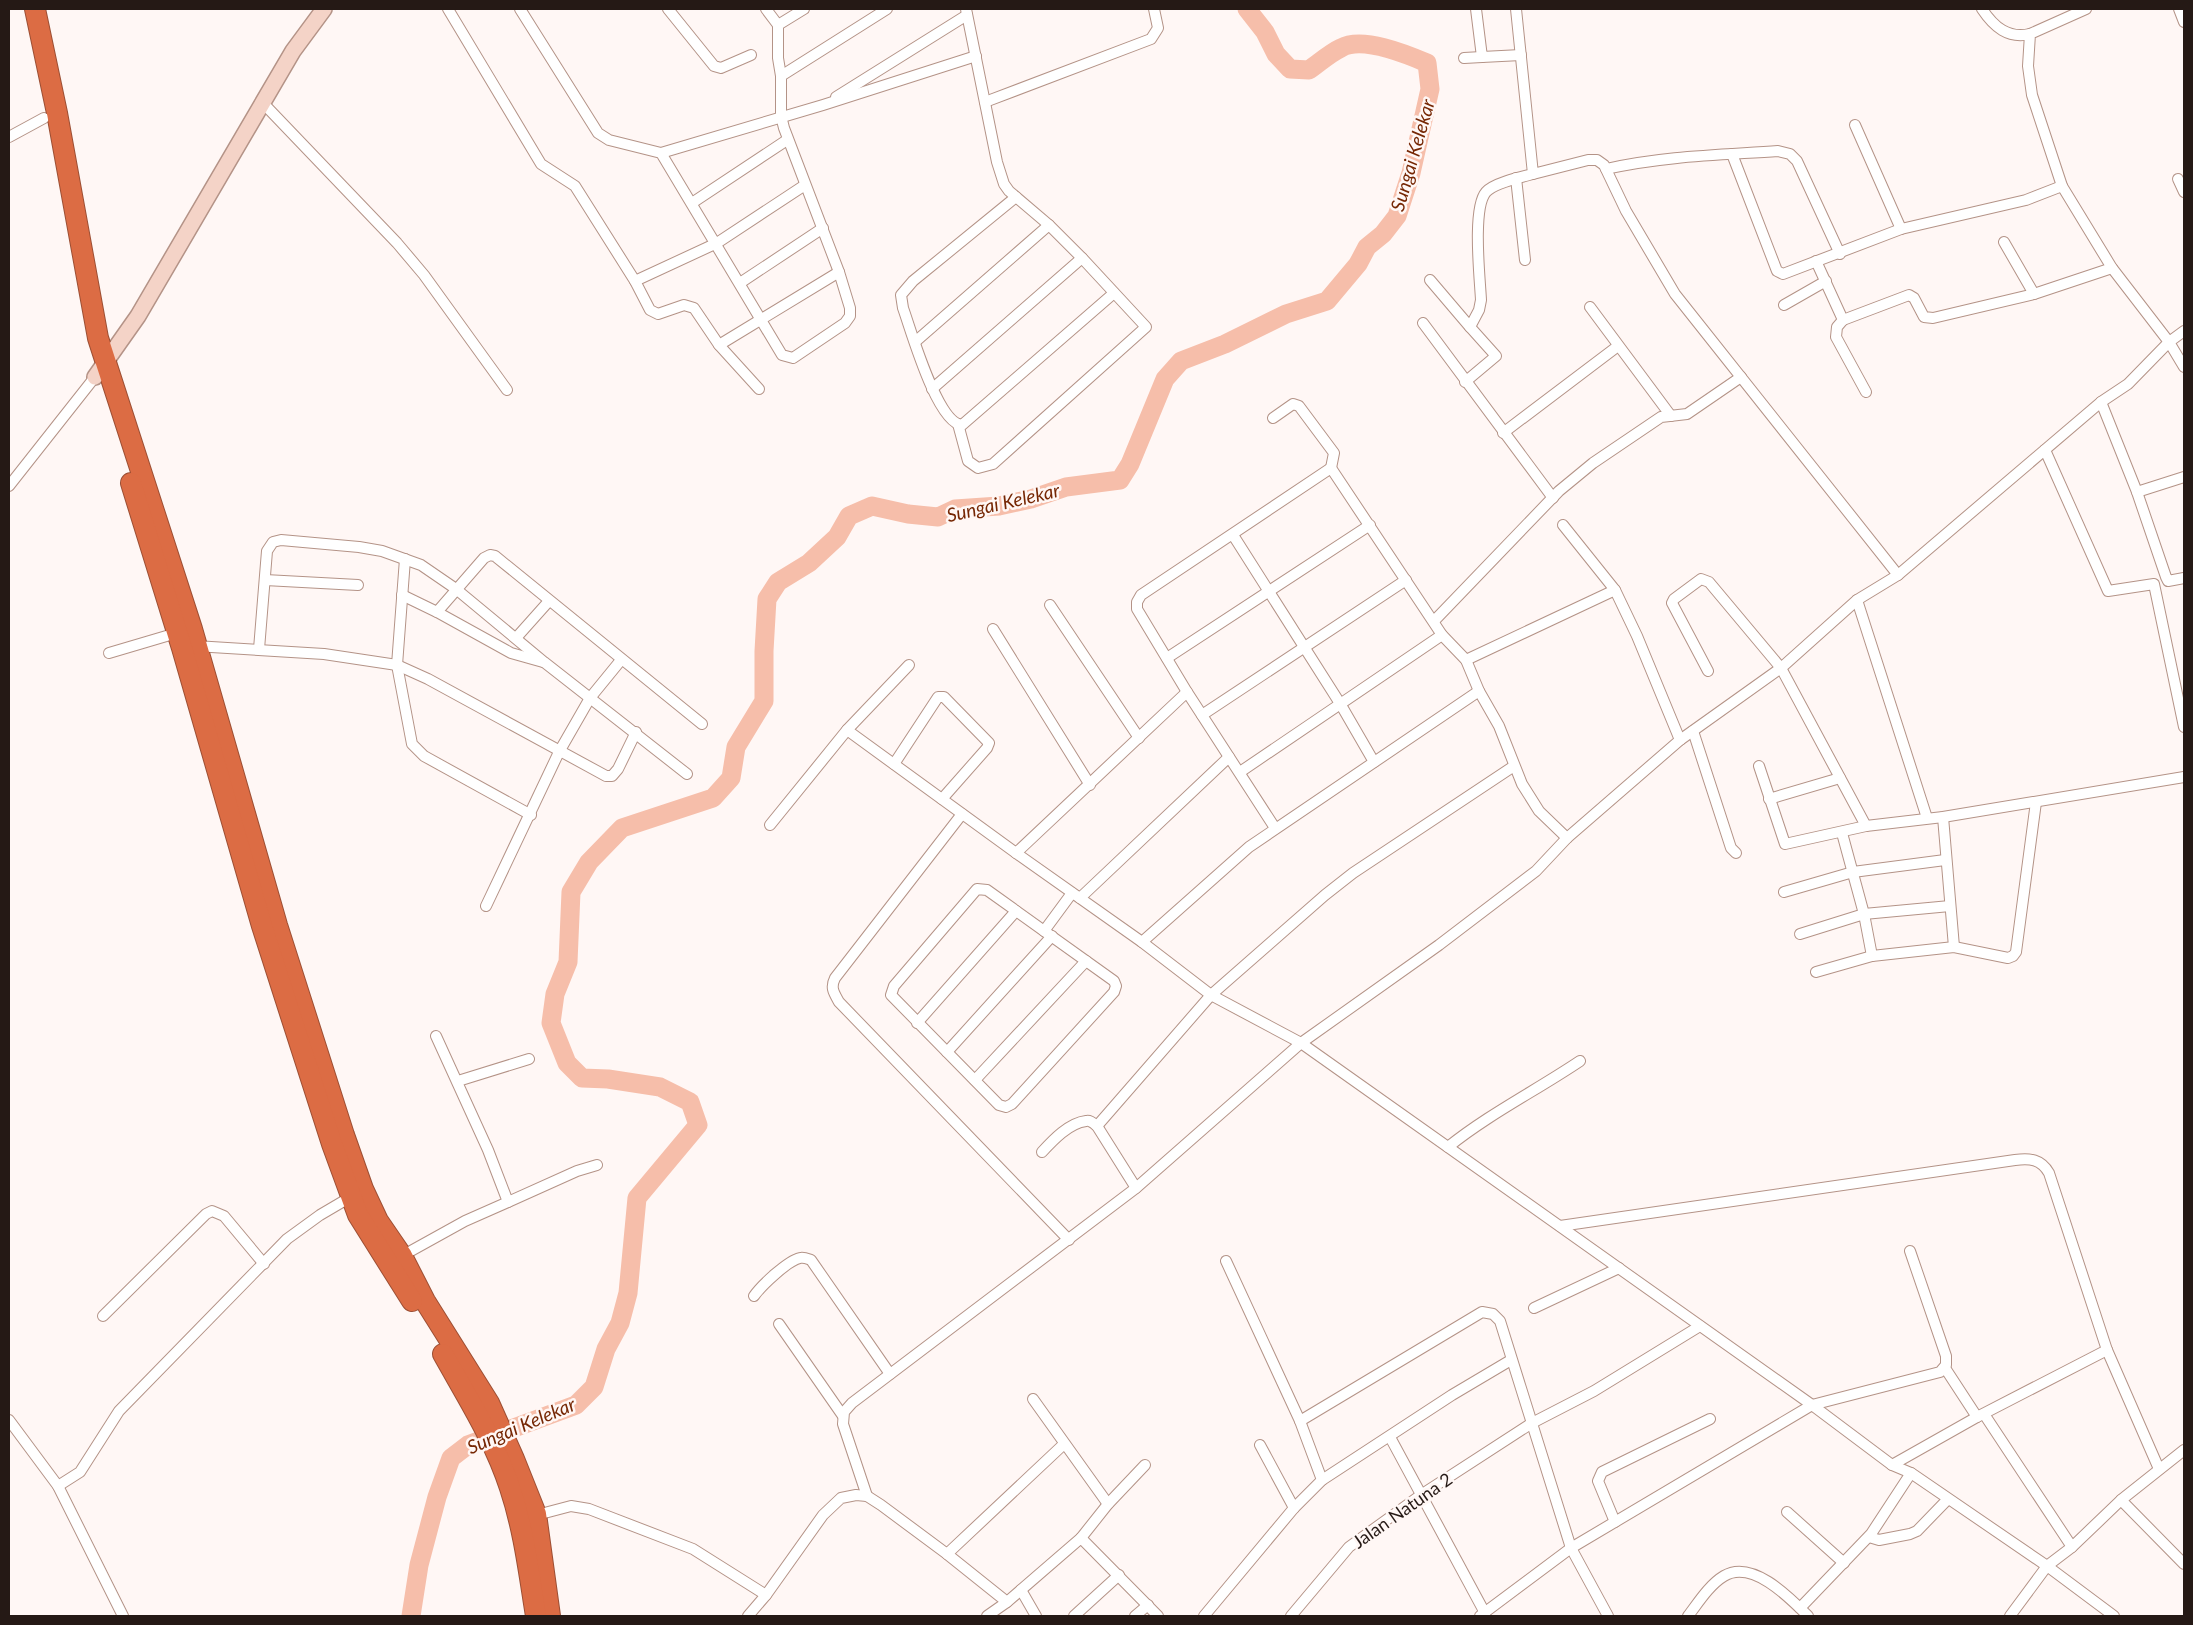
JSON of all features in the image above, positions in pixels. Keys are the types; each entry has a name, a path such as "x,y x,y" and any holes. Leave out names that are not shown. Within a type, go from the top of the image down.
{"highway":[{"path":"24,9 51,116"},
{"path":"35,9 51,116 67,203 91,306 100,370 187,639 239,821 277,925 344,1136 357,1194 378,1220 395,1260 425,1301 482,1407 508,1463 528,1518 550,1616"},
{"path":"528,1518 536,1616"}],"street":[{"path":"9,486 100,370 138,316 262,102 293,51 324,9"},
{"path":"448,9 541,164 575,186 653,313 660,314 684,305 697,310 719,345 759,389"},
{"path":"520,9 598,134 609,140 661,153 823,105 976,56"},
{"path":"668,9 714,66 721,68 751,55"},
{"path":"661,153 717,243 782,355 788,358 798,355 845,323 850,316 850,308 839,272 787,140 781,116 778,25 766,9"},
{"path":"778,25 804,9"},
{"path":"781,76 888,9"},
{"path":"985,102 1151,39 1158,28 1154,9"},
{"path":"1476,9 1482,57"},
{"path":"1516,9 1533,174"},
{"path":"1982,9 1994,24 2005,33 2021,36 2030,34 2086,9"},
{"path":"2179,9 2184,22"},
{"path":"823,105 966,12 1004,184 1082,258 1146,327 993,464 978,468 968,461 958,424 944,410 932,389 901,301 904,290 1016,197"},
{"path":"2030,34 2028,66 2032,95 2062,186 2112,268 2169,342 2184,367"},
{"path":"1464,58 1521,55"},
{"path":"262,102 424,275 506,390"},
{"path":"9,137 51,116"},
{"path":"1855,125 1901,229"},
{"path":"692,204 787,140"},
{"path":"1606,169 1640,161 1782,151 1794,157 1840,254"},
{"path":"1732,154 1777,271 1783,274 1840,254 1901,229 2026,200 2062,186"},
{"path":"1470,326 1479,310 1481,300 1477,229 1483,197 1489,190 1516,178 1588,160 1597,160 1606,169 1626,211 1675,294 1898,575"},
{"path":"1516,178 1525,260"},
{"path":"2178,179 2184,192"},
{"path":"635,281 717,243 806,185"},
{"path":"915,342 1050,226"},
{"path":"740,283 822,228"},
{"path":"2004,242 2034,294"},
{"path":"932,389 1082,258"},
{"path":"1816,261 1843,320"},
{"path":"1866,392 1836,337 1837,327 1843,320 1907,296 1914,298 1922,315 1929,318 2034,294 2112,268"},
{"path":"719,345 762,321 839,272"},
{"path":"1430,280 1496,356 1465,382"},
{"path":"1784,304 1826,282"},
{"path":"958,424 962,425 1114,293"},
{"path":"1590,307 1672,416"},
{"path":"1423,323 1553,498"},
{"path":"867,1496 843,1424 843,1416 852,1403 1136,1188 1302,1043 1439,945 1536,871 1567,838 1680,740 1781,668 1858,600 1898,575 2101,402 2128,384 2169,342 2184,331"},
{"path":"1503,433 1618,346"},
{"path":"1434,621 1576,476 1661,417 1686,414 1741,377"},
{"path":"2101,402 2137,492 2168,581"},
{"path":"1273,418 1293,404 1299,406 1334,453 1331,468 1138,599 1137,609 1202,715 1275,828"},
{"path":"2045,450 2108,591 2184,578"},
{"path":"1331,468 1442,635 1466,660 1479,691 1498,726 1522,784 1547,820 1567,838"},
{"path":"2137,492 2184,477"},
{"path":"1167,658 1370,524"},
{"path":"1563,526 1615,590 1637,636 1680,740"},
{"path":"1233,535 1341,705 1374,762"},
{"path":"259,649 267,551 270,543 277,540 359,547 405,559 440,576 544,662 636,732 687,774"},
{"path":"437,612 484,558 490,555 497,557 621,660 702,724"},
{"path":"405,559 397,665 411,741 415,749 424,756 531,815"},
{"path":"1708,671 1672,605 1674,598 1701,579 1709,582 1781,668 1866,826"},
{"path":"265,580 358,585"},
{"path":"1202,715 1406,580"},
{"path":"2154,584 2184,727"},
{"path":"1466,660 1615,590"},
{"path":"402,595 511,653 544,662"},
{"path":"1858,600 1927,818"},
{"path":"516,638 549,601"},
{"path":"1050,605 1139,738"},
{"path":"993,629 1090,785"},
{"path":"1240,772 1442,635"},
{"path":"109,653 187,639 259,649 324,654 397,665 428,679 603,775 612,776 618,769 636,732"},
{"path":"486,906 531,815 559,752 590,698 621,660"},
{"path":"770,825 847,730 909,664"},
{"path":"1142,942 1234,859 1275,828 1479,691"},
{"path":"1016,853 1188,692"},
{"path":"894,764 938,697 944,697 989,743 942,799"},
{"path":"847,730 1142,942 1211,995 1302,1043 1812,1405 1892,1465 1911,1474 2047,1566 2114,1616"},
{"path":"1693,731 1731,848 1736,853"},
{"path":"947,1052 1048,933 1076,895 1229,757"},
{"path":"1097,1126 1211,995 1339,883 1514,766"},
{"path":"1759,766 1785,844 1842,833 1866,826 1943,817 2184,777"},
{"path":"1769,799 1840,778"},
{"path":"1816,972 1872,956 1954,947 2008,958 2015,954 2036,802"},
{"path":"962,814 835,978 832,986 833,992 839,1002 1069,1240"},
{"path":"1943,817 1945,860 1954,947"},
{"path":"1842,833 1864,914 1872,956"},
{"path":"1784,892 1853,872 1945,860"},
{"path":"979,889 987,890 1048,933 1114,981 1116,988 1012,1104 1006,1107 999,1104 894,1000 891,990 973,893 979,889"},
{"path":"1800,934 1864,914 1950,906"},
{"path":"917,1023 1016,911"},
{"path":"975,1080 1086,961"},
{"path":"436,1036 458,1081 508,1202"},
{"path":"458,1081 529,1059"},
{"path":"1448,1147 1468,1131 1580,1061"},
{"path":"1042,1152 1064,1131 1084,1121 1090,1121 1097,1126 1136,1188"},
{"path":"1560,1226 2015,1160 2034,1159 2043,1164 2049,1173 2107,1350 2160,1469"},
{"path":"395,1260 465,1221 577,1171 597,1165"},
{"path":"58,1486 80,1472 119,1411 264,1264 305,1224 357,1194"},
{"path":"103,1316 206,1214 212,1211 224,1216 264,1264"},
{"path":"1390,1437 1482,1615 1570,1548 1812,1405 1940,1372 1947,1362 1946,1356 1910,1251"},
{"path":"754,1296 764,1282 797,1259 811,1260 890,1374"},
{"path":"1226,1260 1300,1421 1322,1480"},
{"path":"1534,1308 1619,1268"},
{"path":"1300,1421 1482,1312 1493,1314 1500,1321 1570,1548 1608,1616"},
{"path":"779,1324 843,1416"},
{"name":"Jalan Natuna 2","path":"1291,1616 1348,1547 1421,1494 1532,1424 1594,1391 1700,1326"},
{"path":"1892,1465 2107,1350"},
{"path":"1204,1616 1294,1508 1322,1480 1452,1395 1511,1360"},
{"path":"1944,1368 1981,1416 2072,1547"},
{"path":"1033,1399 1108,1504"},
{"path":"1615,1522 1598,1481 1602,1472 1710,1419"},
{"path":"9,1420 58,1486 122,1616"},
{"path":"947,1554 1064,1444"},
{"path":"1260,1444 1294,1508"},
{"path":"2010,1616 2047,1566 2072,1547 2121,1500 2184,1450"},
{"path":"987,1616 1007,1602 1080,1538 1108,1504 1145,1465"},
{"path":"1800,1608 1869,1537 1911,1474"},
{"path":"748,1616 766,1595 795,1551 835,1502 851,1494 867,1496 947,1554 1007,1602"},
{"path":"1869,1537 1879,1540 1917,1531 1948,1499"},
{"path":"2121,1500 2184,1564"},
{"path":"528,1518 572,1506 589,1508 693,1549 766,1595"},
{"path":"1787,1512 1844,1563"},
{"path":"1080,1538 1158,1616"},
{"path":"1688,1616 1723,1577 1740,1571 1749,1572 1762,1578 1808,1616"},
{"path":"1074,1616 1119,1575"},
{"path":"1020,1590 1036,1616"},
{"path":"1135,1616 1148,1605"}],"waterway":[{"name":"Sungai Kelekar","path":"411,1616 419,1565 437,1497 451,1458 468,1445 576,1405 594,1387 606,1349 620,1323 628,1293 637,1198 698,1125 690,1102 660,1087 608,1079 582,1078 567,1063 551,1023 555,994 568,962 571,892 589,862 622,828 713,798 731,778 736,747 764,701 767,599 778,582 809,563 837,537 849,516 872,506 908,514 938,517 955,509 999,506 1031,499 1066,487 1120,480 1130,464 1165,379 1181,361 1225,344 1286,314 1327,301 1358,264 1367,247 1383,234 1397,216 1411,173 1430,89 1427,63 1384,48 1360,44 1341,48 1309,70 1290,69 1276,54 1265,32 1247,9"}]}
